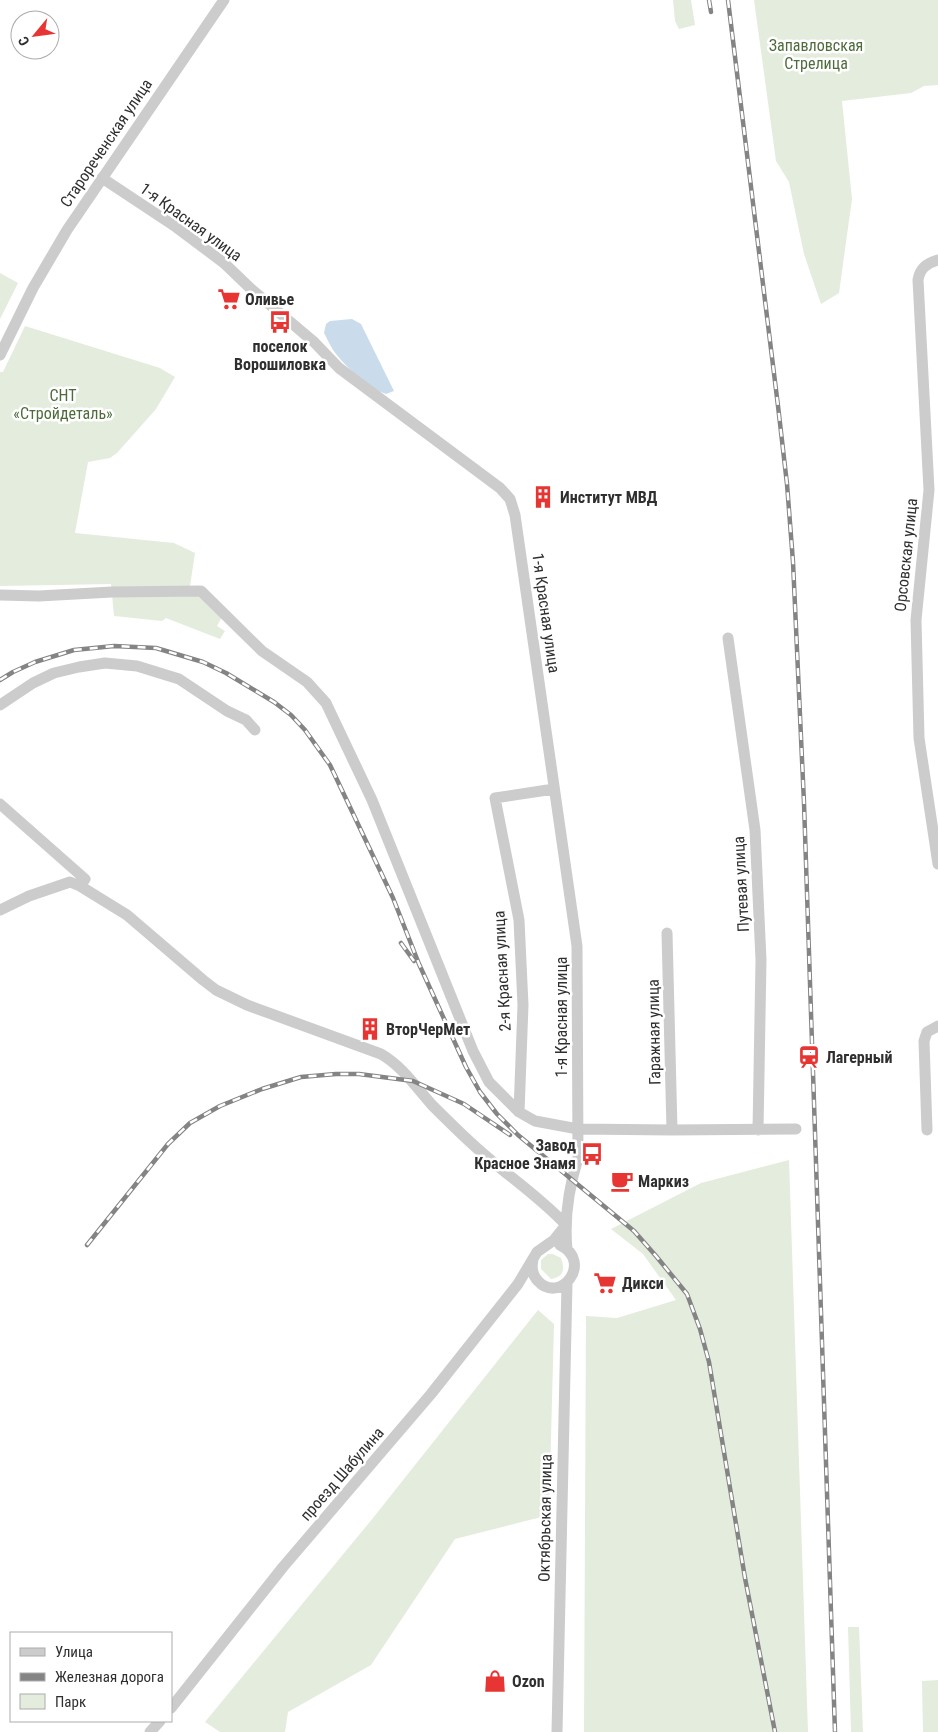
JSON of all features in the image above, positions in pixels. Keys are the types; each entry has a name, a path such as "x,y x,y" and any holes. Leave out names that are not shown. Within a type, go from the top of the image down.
{"street":[{"name":"Старореченская улица","path":"0,355 33,288 66,230 224,0"},
{"name":"1-я Красная улица","path":"102,178 176,227 224,262 250,288 314,342 339,368 500,488 510,499 515,515 577,946 578,1158 571,1180 566,1225 567,1248"},
{"name":"Орсовская улица","path":"938,260 922,268 918,280 929,490 916,620 919,738 938,864"},
{"path":"0,595 39,596 112,592 201,591 262,651 307,682 326,703 372,800 473,1051 490,1082 519,1112 535,1121 578,1129 796,1129"},
{"name":"Путевая улица","path":"728,638 755,830 761,960 758,1130"},
{"path":"0,705 33,683 54,674 78,667 105,663 121,664 137,666 179,679 227,711 246,720 255,730"},
{"name":"2-я Красная улица","path":"519,1112 523,1005 519,920 495,798 554,789"},
{"path":"0,804 86,879 80,886"},
{"path":"0,910 29,896 70,882 80,886 127,915 203,980 224,994 247,1005 381,1054 393,1061 405,1072 432,1105 479,1150 552,1209 566,1225"},
{"name":"Гаражная улица","path":"667,933 672,1130"},
{"path":"927,1130 924,1041 927,1032 938,1026"},
{"name":"проезд Шабулина","path":"172,1707 283,1567 431,1394 518,1284 537,1252 549,1245 566,1225"},
{"path":"533,1258 532,1272 536,1279 547,1287 554,1288 567,1283 574,1271 572,1256 567,1248 561,1245 549,1245"},
{"path":"518,1284 521,1279 536,1279"},
{"name":"Октябрьская улица","path":"557,1732 567,1283"},
{"path":"554,1288 566,1305"},
{"path":"150,1732 159,1722"}],"green space":[{"path":"673,0 691,0 695,25 679,29 675,21"},
{"name":"Запавловская Стрелица","path":"754,0 938,0 938,85 924,86 911,93 842,101 852,199 839,293 821,304 804,254 789,182 776,161"},
{"path":"0,273 18,283 0,319"},
{"name":"СНТ «Стройдеталь»","path":"25,326 160,368 175,377 156,409 117,453 110,458 88,462 75,533 174,543 195,553 190,586 223,615 217,626 225,631 220,639 166,618 162,621 114,616 111,584 0,586 0,372 3,372"},
{"path":"789,1160 808,1732 584,1732 586,1316 617,1318 676,1300 643,1254 611,1229 701,1183"},
{"path":"548,1254 561,1258 563,1266 561,1274 551,1279 541,1269 541,1260"},
{"path":"538,1310 554,1324 549,1515 455,1539 371,1665 288,1712 285,1732 220,1732 205,1722 373,1518"},
{"path":"848,1627 859,1627 863,1732 851,1732"},
{"path":"938,1680 938,1732 923,1732 922,1681"}],"water":[{"path":"352,319 361,324 394,391 386,394 366,383 340,359 333,349 324,333 326,324 330,321"}],"railway":[{"path":"709,0 711,12"},
{"path":"728,0 778,406 793,562 804,803 835,1732"},
{"path":"0,680 35,662 74,650 114,646 156,648 203,662 226,673 274,702 291,715 305,730 330,765 393,898 419,964 466,1067 480,1092 497,1114 518,1135 634,1231 687,1294 700,1329 709,1362 745,1578 775,1732"},
{"path":"401,943 414,961"},
{"path":"87,1245 168,1144 190,1123 220,1106 262,1089 301,1077 359,1074 413,1081 464,1104 510,1135"}],"place":[{"name":"Оливье","path":"229,299"},
{"name":"поселок Ворошиловка","path":"280,322"},
{"name":"Институт МВД","path":"543,497"},
{"name":"ВторЧерМет","path":"370,1029"},
{"name":"Лагерный","path":"809,1057"},
{"name":"Завод Красное Знамя","path":"592,1154"},
{"name":"Маркиз","path":"622,1181"},
{"name":"Дикси","path":"605,1283"},
{"name":"Ozon","path":"495,1681"}]}
